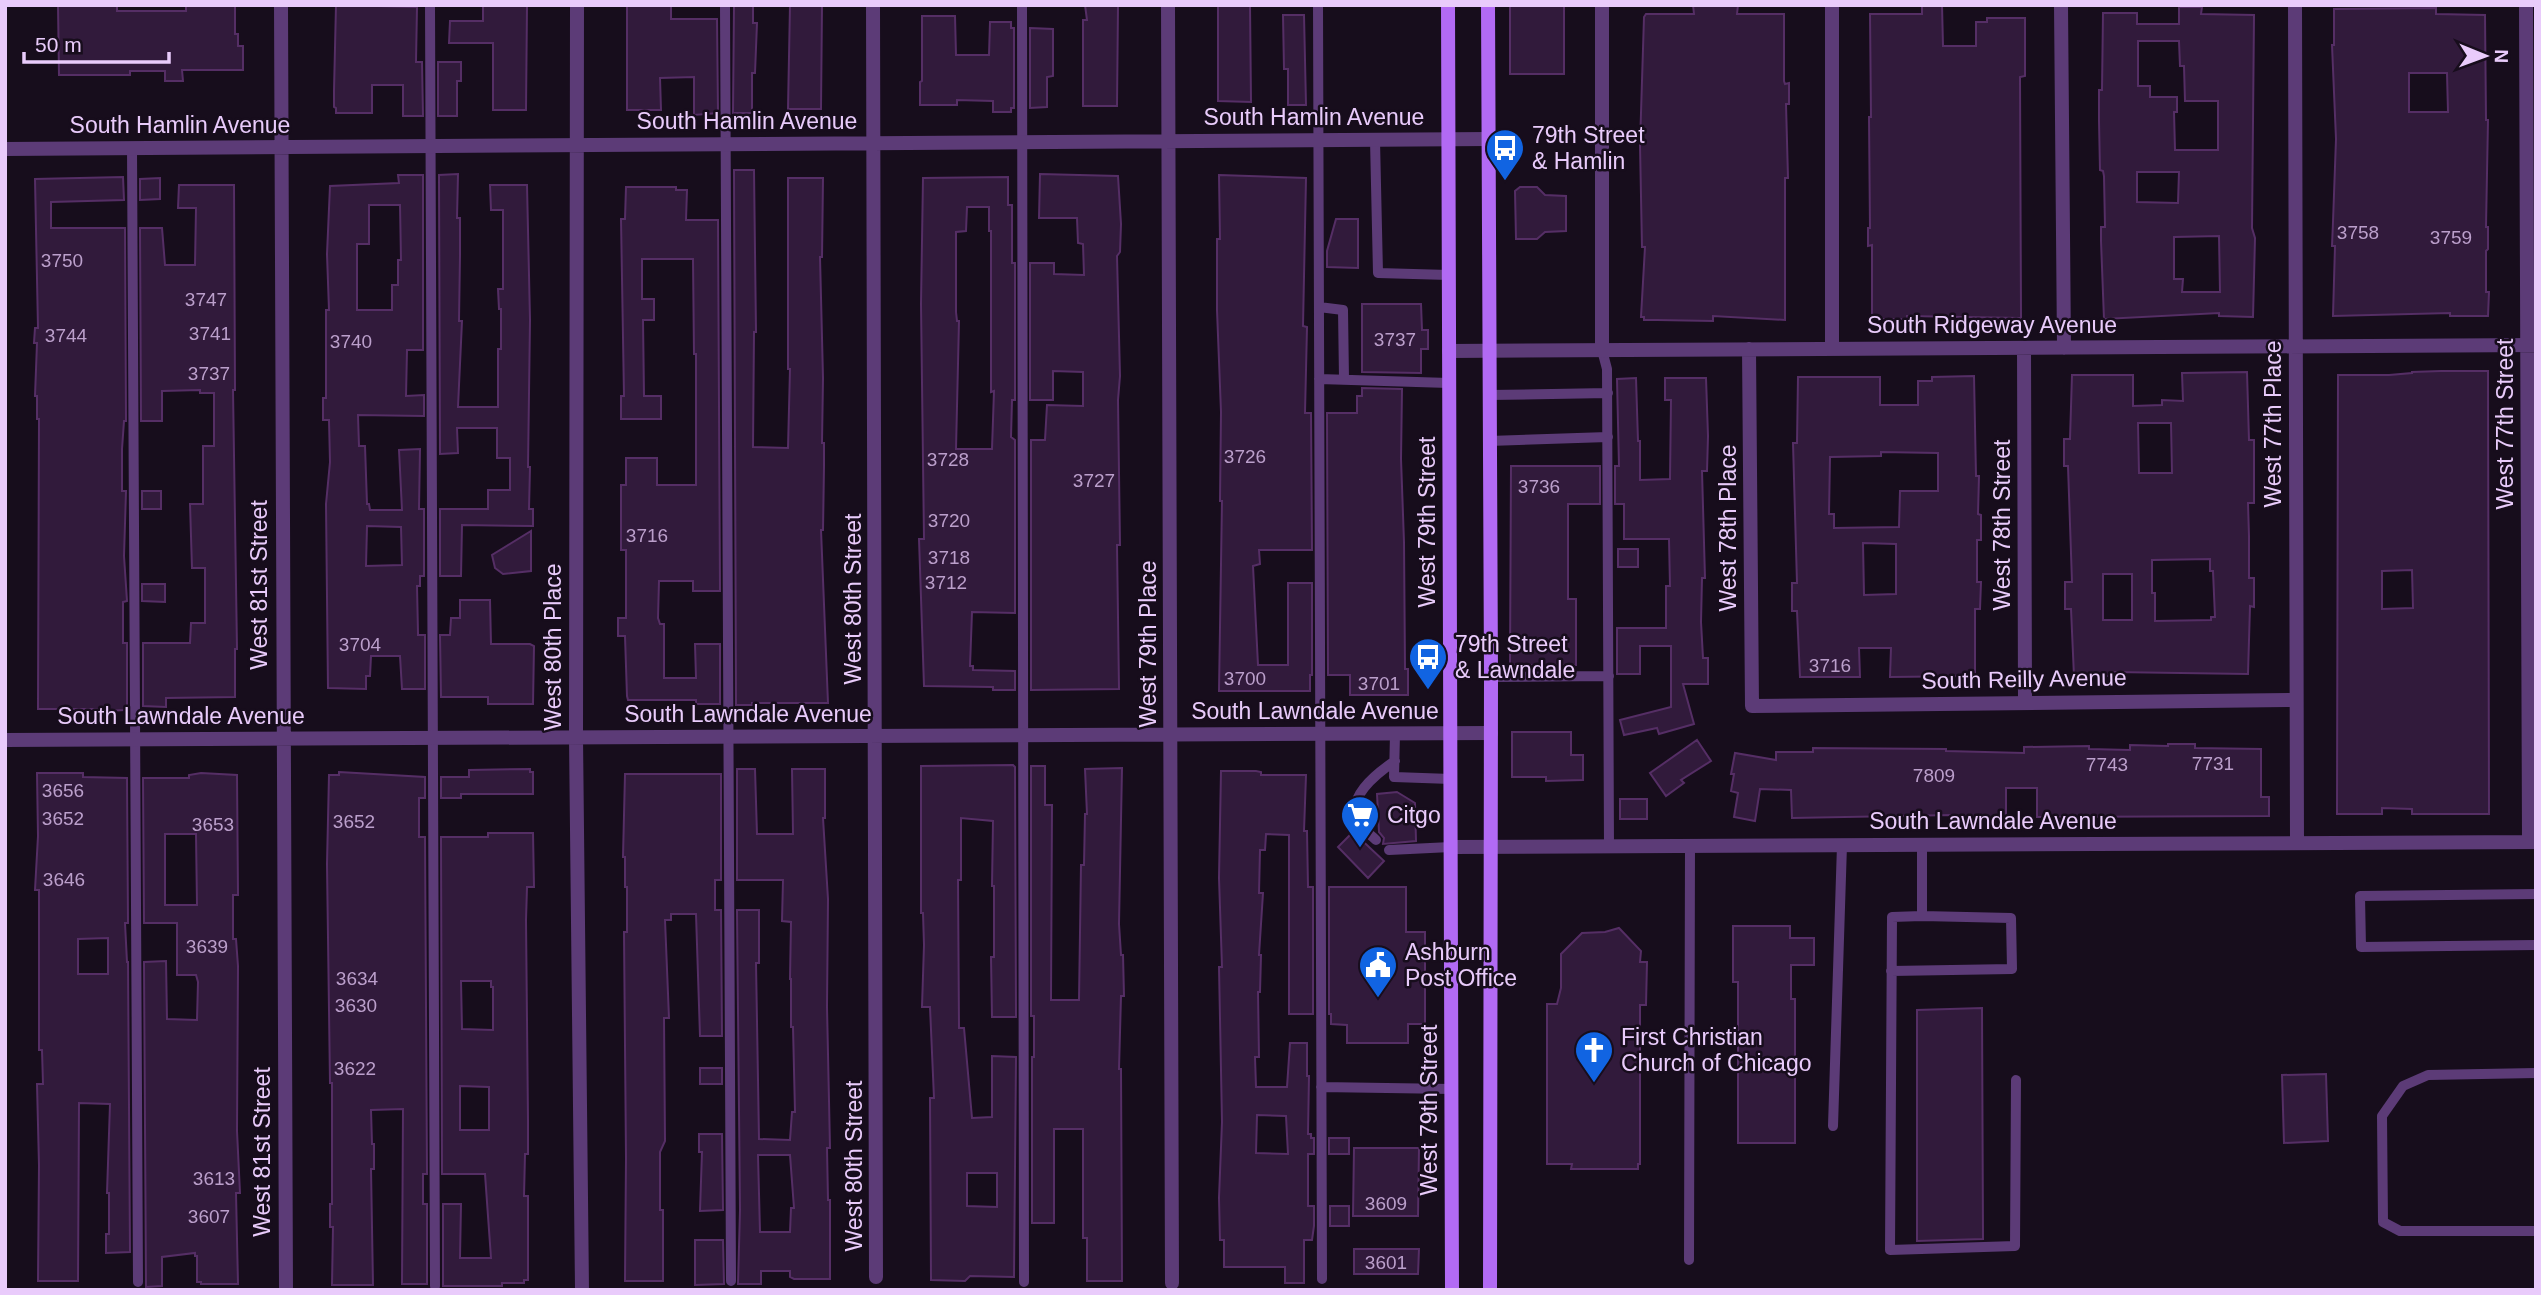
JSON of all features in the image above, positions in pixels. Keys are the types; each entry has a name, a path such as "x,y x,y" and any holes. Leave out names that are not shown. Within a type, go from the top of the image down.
{"main road":[{"name":"West 79th Street","path":"1448,5 1452,1290"},
{"path":"1488,5 1490,1290"}],"street":[{"name":"West 81st Street","path":"281,5 286,1290"},
{"name":"West 80th Place","path":"576,5 576,737 582,1290"},
{"name":"West 80th Street","path":"873,5 876,1277"},
{"name":"West 79th Place","path":"1168,5 1172,1283"},
{"path":"1602,5 1602,350"},
{"path":"1832,5 1832,349"},
{"path":"2061,5 2064,348"},
{"name":"West 77th Place","path":"2295,5 2297,843"},
{"name":"West 77th Street","path":"2526,5 2532,345 2533,842"},
{"name":"South Hamlin Avenue","path":"5,149 1489,139"},
{"name":"South Ridgeway Avenue","path":"1449,351 2532,345"},
{"name":"West 78th Street","path":"2024,348 2025,701"},
{"name":"West 78th Place","path":"1749,349 1752,706"},
{"name":"South Reilly Avenue","path":"1752,706 2296,700"},
{"name":"South Lawndale Avenue","path":"5,740 1491,733"},
{"name":"South Lawndale Avenue","path":"1451,847 2533,842"}],"lane":[{"path":"430,5 435,1286"},
{"path":"725,5 731,1280"},
{"path":"1022,5 1024,1282"},
{"path":"1318,5 1322,1279"},
{"path":"1376,140 1378,273 1449,275"},
{"path":"132,148 138,1282"},
{"path":"1319,307 1343,310 1344,379"},
{"path":"1602,350 1607,369 1608,393 1609,846"},
{"path":"1319,379 1449,383"},
{"path":"1489,395 1608,393"},
{"path":"1489,441 1608,437"},
{"path":"1491,677 1609,676"},
{"path":"1395,734 1394,777 1451,779"},
{"path":"1376,840 1359,824 1355,810 1359,794 1377,774 1395,761"},
{"path":"1922,844 1922,916"},
{"path":"1689,1260 1690,845"},
{"path":"1833,1126 1842,845"},
{"path":"1389,850 1451,847"},
{"path":"2535,946 2361,947 2360,896 2536,894"},
{"path":"1891,971 2012,969 2011,918 1892,917 1891,971 1890,1250 2015,1246 2016,1080"},
{"path":"2536,1073 2428,1075 2403,1086 2382,1116 2383,1222 2400,1231 2536,1231"},
{"path":"1321,1087 1452,1089"}],"building":[{"path":"58,5 117,5 117,11 186,11 186,5 235,5 235,34 238,34 238,46 243,46 243,70 182,70 183,81 165,81 165,71 130,71 130,75 59,75"},
{"path":"336,5 417,7 416,62 422,62 423,116 403,116 403,85 372,85 372,113 336,113"},
{"path":"483,5 527,5 526,110 493,110 493,43 449,43 450,21 483,21"},
{"path":"627,5 671,5 671,19 717,19 718,113 694,115 694,77 660,78 661,110 627,110"},
{"path":"734,5 753,5 753,23 757,23 755,73 752,73 752,113 733,113"},
{"path":"790,5 822,5 821,109 788,109"},
{"path":"1085,5 1118,5 1117,106 1083,106 1083,20 1087,20"},
{"path":"1218,5 1250,5 1251,102 1218,101"},
{"path":"1510,5 1564,5 1564,74 1510,74"},
{"path":"1693,5 1738,5 1737,14 1784,14 1784,81 1785,84 1789,83 1789,104 1786,104 1788,178 1785,178 1785,320 1713,316 1713,321 1644,320 1644,317 1641,317 1645,247 1642,247 1640,145 1644,17 1646,14 1694,14"},
{"path":"1922,5 1942,5 1943,46 1976,46 1976,22 1987,22 1987,18 2025,18 2025,76 2020,77 2021,318 1907,316 1907,319 1872,319 1872,245 1868,246 1870,14 1922,14"},
{"path":"2179,7 2202,7 2201,14 2254,15 2253,317 2219,316 2219,313 2104,319 2101,227 2105,227 2104,176 2100,170 2099,121 2103,13 2137,13 2137,24 2179,24","holes":["2138,41 2179,41 2180,66 2184,66 2185,101 2218,101 2218,150 2175,150 2174,112 2177,112 2177,97 2150,97 2150,86 2138,86","2137,172 2179,172 2178,203 2137,202","2219,236 2220,292 2182,292 2183,279 2174,279 2174,237"]},
{"path":"2436,8 2436,14 2485,15 2488,316 2450,316 2450,313 2333,316 2335,246 2332,246 2336,139 2332,45 2334,9","holes":["2409,73 2447,73 2448,112 2409,112"]},
{"path":"1283,15 1304,15 1306,105 1288,105"},
{"path":"922,16 955,16 956,55 989,55 990,22 1011,22 1011,28 1014,28 1014,108 1011,108 1011,112 993,112 993,101 957,100 957,105 920,105"},
{"path":"1030,28 1053,29 1053,76 1047,77 1047,107 1030,108"},
{"path":"438,62 461,62 461,81 457,81 457,116 438,116"},
{"path":"734,170 754,170 756,332 753,447 788,448 788,178 823,178 820,257 824,466 821,530 828,703 736,705"},
{"path":"458,174 459,321 462,321 458,407 498,407 501,309 498,289 503,289 503,210 491,210 490,185 527,185 530,320 528,467 529,509 533,509 533,526 462,525 461,576 440,576 440,509 488,509 488,490 510,490 510,458 497,458 497,428 457,428 458,453 440,454 439,175"},
{"path":"1040,174 1118,176 1121,224 1120,252 1117,256 1120,376 1120,545 1117,545 1119,689 1031,690 1031,440 1045,440 1047,405 1083,406 1083,372 1053,371 1053,400 1030,400 1030,263 1054,263 1054,274 1084,275 1083,244 1078,243 1077,218 1039,218"},
{"path":"398,175 423,175 423,350 407,350 406,396 424,395 424,416 358,415 359,446 365,446 367,504 370,510 402,510 399,450 420,449 419,509 424,509 424,576 420,576 420,586 417,586 418,635 425,635 425,689 402,689 400,656 371,656 366,689 328,688 326,504 330,462 329,420 323,420 323,398 326,398 326,310 329,310 327,254 330,186 399,183","holes":["369,205 400,205 401,260 398,260 398,285 392,285 392,310 357,310 357,244 369,244","367,526 401,527 402,565 366,566"]},
{"path":"1219,175 1306,178 1303,326 1307,327 1305,413 1311,413 1312,550 1259,550 1260,564 1253,566 1258,665 1288,665 1288,583 1312,583 1310,691 1219,691 1222,501 1217,310"},
{"path":"123,177 124,200 51,202 51,228 125,228 126,421 122,449 122,491 126,491 124,556 127,601 123,602 123,643 127,643 127,706 125,710 105,711 38,709 39,419 35,396 37,343 34,343 35,328 38,328 35,179"},
{"path":"1008,177 1008,205 1012,205 1012,263 1015,263 1015,400 1012,400 1011,437 1015,440 1015,613 972,612 970,666 973,666 973,670 1015,671 1015,690 924,686 919,539 924,539 921,304 923,178","holes":["967,207 989,207 991,392 994,391 992,449 956,449 959,321 956,312 956,232 966,231"]},
{"path":"160,178 160,199 140,200 140,179"},
{"path":"179,185 234,185 235,697 166,698 166,707 143,706 143,643 190,643 191,623 205,623 205,568 192,568 190,504 203,504 203,446 214,446 214,393 200,393 200,390 162,391 162,421 141,421 140,228 162,228 165,265 195,265 196,208 178,208"},
{"path":"626,187 676,187 676,190 687,190 686,220 718,220 720,591 693,591 693,581 659,581 658,618 660,624 664,624 664,678 696,678 695,644 720,644 720,704 696,704 696,700 628,700 627,696 625,636 618,636 618,618 626,618 626,550 621,550 621,485 626,485 626,458 657,458 657,485 696,485 696,354 693,259 642,259 642,299 654,299 654,320 643,320 644,396 661,396 661,419 621,419 621,396 624,396 621,219 625,219"},
{"path":"1520,187 1537,187 1545,195 1566,196 1566,231 1545,232 1537,239 1516,239 1515,191"},
{"path":"1336,219 1358,219 1358,268 1327,267 1327,251"},
{"path":"1362,304 1421,304 1422,330 1428,330 1428,349 1421,349 1421,373 1362,372"},
{"path":"2488,371 2489,814 2412,814 2412,809 2382,808 2382,814 2337,814 2338,375","holes":["2412,570 2413,608 2382,609 2382,571"]},
{"path":"2247,372 2249,440 2254,440 2254,503 2248,503 2249,578 2254,578 2254,607 2250,606 2248,674 2113,672 2113,676 2074,676 2071,609 2065,609 2065,582 2072,582 2068,466 2064,466 2064,439 2070,439 2072,375 2133,375 2133,406 2162,405 2162,400 2183,401 2182,373","holes":["2138,423 2171,423 2172,473 2139,473","2210,559 2215,617 2211,617 2211,620 2155,621 2152,560","2103,574 2132,574 2132,620 2103,620"]},
{"path":"1974,376 1976,476 1979,476 1978,514 1981,515 1981,540 1977,540 1977,582 1981,582 1980,609 1975,609 1975,676 1890,677 1891,648 1859,648 1860,677 1800,677 1797,611 1792,611 1792,583 1797,583 1793,443 1797,443 1798,377 1880,377 1880,405 1918,405 1918,381 1932,381 1932,377","holes":["1881,452 1938,453 1938,491 1900,491 1899,527 1834,528 1834,514 1829,514 1830,457 1881,456","1863,543 1896,544 1896,594 1864,595"]},
{"path":"1636,378 1640,480 1670,479 1671,400 1665,400 1665,378 1706,378 1708,436 1707,471 1702,471 1705,578 1702,578 1701,622 1703,658 1708,658 1708,684 1683,684 1694,724 1659,734 1657,728 1624,735 1620,720 1671,707 1671,646 1640,646 1640,674 1617,674 1617,628 1666,628 1666,586 1670,586 1669,539 1624,539 1624,504 1615,504 1615,466 1619,466 1617,379"},
{"path":"1362,388 1402,389 1405,669 1408,669 1408,695 1350,695 1350,675 1328,675 1327,413 1357,413 1357,396 1362,396"},
{"path":"1511,466 1600,466 1600,504 1568,504 1568,599 1576,599 1576,665 1510,665"},
{"path":"142,491 161,491 161,509 142,509"},
{"path":"531,531 531,571 503,574 495,568 492,555"},
{"path":"1618,549 1638,549 1638,567 1618,567"},
{"path":"142,584 165,584 165,602 142,601"},
{"path":"460,600 490,600 491,644 534,646 533,704 488,704 488,697 441,697 440,635 450,635 451,618 460,618"},
{"path":"1512,732 1571,732 1571,755 1583,755 1583,780 1546,781 1546,777 1512,777"},
{"path":"1697,740 1711,761 1681,780 1684,783 1666,796 1650,773"},
{"path":"2195,744 2195,748 2261,749 2261,797 2269,797 2269,816 2037,817 2037,788 2006,788 2006,819 1952,815 1792,818 1791,790 1760,789 1755,821 1734,817 1738,793 1731,791 1734,774 1731,774 1735,753 1776,760 1776,752 1813,752 1813,748 1946,749 2024,753 2024,747 2089,746 2089,749 2130,750 2130,745"},
{"path":"921,766 1015,767 1016,1017 992,1017 993,821 961,818 961,880 958,880 959,1028 964,1028 972,1118 992,1117 992,1056 1016,1057 1014,1277 970,1276 965,1281 931,1280 930,1098 934,1098 930,1007 922,1007 924,945 921,913","holes":["967,1173 997,1173 997,1207 967,1206"]},
{"path":"1031,766 1045,766 1045,805 1052,805 1051,1000 1079,1000 1081,865 1084,865 1087,814 1085,769 1122,768 1119,924 1124,996 1121,996 1119,1069 1122,1281 1087,1281 1087,1238 1083,1238 1083,1129 1054,1129 1054,1223 1032,1223 1034,1016 1031,1016"},
{"path":"530,769 530,772 533,772 533,794 461,794 461,798 441,798 441,777 469,777 469,770"},
{"path":"737,769 755,769 757,834 793,834 792,769 825,769 823,818 828,899 830,1148 827,1148 830,1279 794,1279 790,1277 790,1271 761,1271 761,1284 738,1284 740,1210 737,910 759,910 759,963 756,963 759,1139 790,1140 792,1112 795,1112 791,1027 791,922 782,921 783,880 737,880","holes":["758,1155 790,1155 794,1208 791,1208 790,1232 760,1232"]},
{"path":"1221,771 1256,771 1261,772 1261,775 1306,775 1304,831 1307,831 1308,887 1313,887 1313,1014 1289,1014 1289,835 1266,834 1265,850 1260,850 1259,893 1263,893 1258,992 1259,1057 1255,1057 1256,1087 1287,1087 1290,1043 1307,1043 1308,1134 1314,1138 1314,1154 1308,1154 1308,1206 1314,1206 1314,1226 1312,1240 1304,1240 1304,1283 1285,1283 1285,1267 1224,1267 1219,1198 1222,1122 1219,967 1222,967 1219,878","holes":["1257,1115 1286,1116 1288,1154 1256,1153"]},
{"path":"339,772 425,777 425,798 419,798 419,837 425,837 427,1174 423,1174 423,1204 427,1204 427,1284 402,1284 403,1109 371,1110 374,1144 374,1169 371,1169 373,1285 332,1285 332,1083 327,864 329,775 339,775"},
{"path":"37,773 83,773 83,777 127,778 128,923 125,923 128,962 130,1252 106,1253 106,1234 109,1234 107,1193 110,1104 79,1103 78,1281 38,1281 37,1084 43,1084 42,1050 39,1050 39,890 35,890","holes":["108,938 108,974 78,974 78,939"]},
{"path":"625,774 721,774 721,880 715,880 715,910 721,910 722,1036 700,1036 696,914 671,914 671,920 665,920 669,1018 664,1018 665,1141 660,1152 663,1281 625,1281"},
{"path":"189,775 237,775 238,895 233,895 233,939 236,939 238,966 238,1284 197,1282 195,1253 162,1257 162,1286 146,1287 144,962 166,961 167,1019 197,1020 198,982 196,975 177,975 177,923 144,923 143,778 189,778","holes":["165,834 196,834 197,905 165,905"]},
{"path":"1397,792 1415,803 1416,841 1383,844 1384,838 1379,832 1377,794"},
{"path":"1620,799 1647,799 1647,819 1620,819"},
{"path":"1353,832 1384,861 1368,878 1338,847"},
{"path":"488,833 533,833 534,887 527,887 526,920 528,1154 525,1154 524,1196 528,1196 528,1280 524,1280 524,1283 502,1283 502,1286 443,1286 443,1204 461,1204 460,1258 491,1258 485,1174 442,1174 441,837 488,837","holes":["461,981 491,981 493,1030 462,1029","460,1086 489,1087 489,1130 460,1130"]},
{"name":"Ashburn Post Office","path":"1329,887 1406,887 1406,932 1425,932 1425,1024 1408,1024 1408,1043 1347,1043 1347,1025 1331,1024"},
{"path":"1733,926 1790,926 1790,938 1814,938 1814,965 1791,965 1791,999 1795,999 1795,1143 1738,1143 1738,982 1733,982"},
{"name":"First Christian Church of Chicago","path":"1619,928 1641,951 1640,962 1647,962 1646,1005 1640,1005 1640,1164 1638,1169 1571,1169 1572,1164 1547,1164 1547,1004 1557,1004 1561,988 1561,954 1582,933"},
{"path":"1982,1008 1983,1239 1917,1241 1917,1010"},
{"path":"700,1068 722,1068 722,1084 700,1084"},
{"path":"2326,1074 2328,1141 2284,1143 2282,1075"},
{"path":"699,1134 722,1134 723,1210 700,1211 702,1152 699,1152"},
{"path":"1329,1138 1349,1138 1349,1154 1329,1154"},
{"path":"1354,1148 1419,1148 1418,1216 1353,1216"},
{"path":"1330,1206 1349,1206 1349,1226 1330,1226"},
{"path":"695,1240 723,1240 724,1284 695,1285"},
{"path":"1354,1249 1419,1249 1418,1274 1354,1274"}],"place":[{"name":"79th Street & Hamlin","path":"1505,182"},
{"name":"79th Street & Lawndale","path":"1428,691"},
{"name":"Citgo","path":"1360,849"},
{"name":"Ashburn Post Office","path":"1378,999"},
{"name":"First Christian Church of Chicago","path":"1594,1084"}]}
